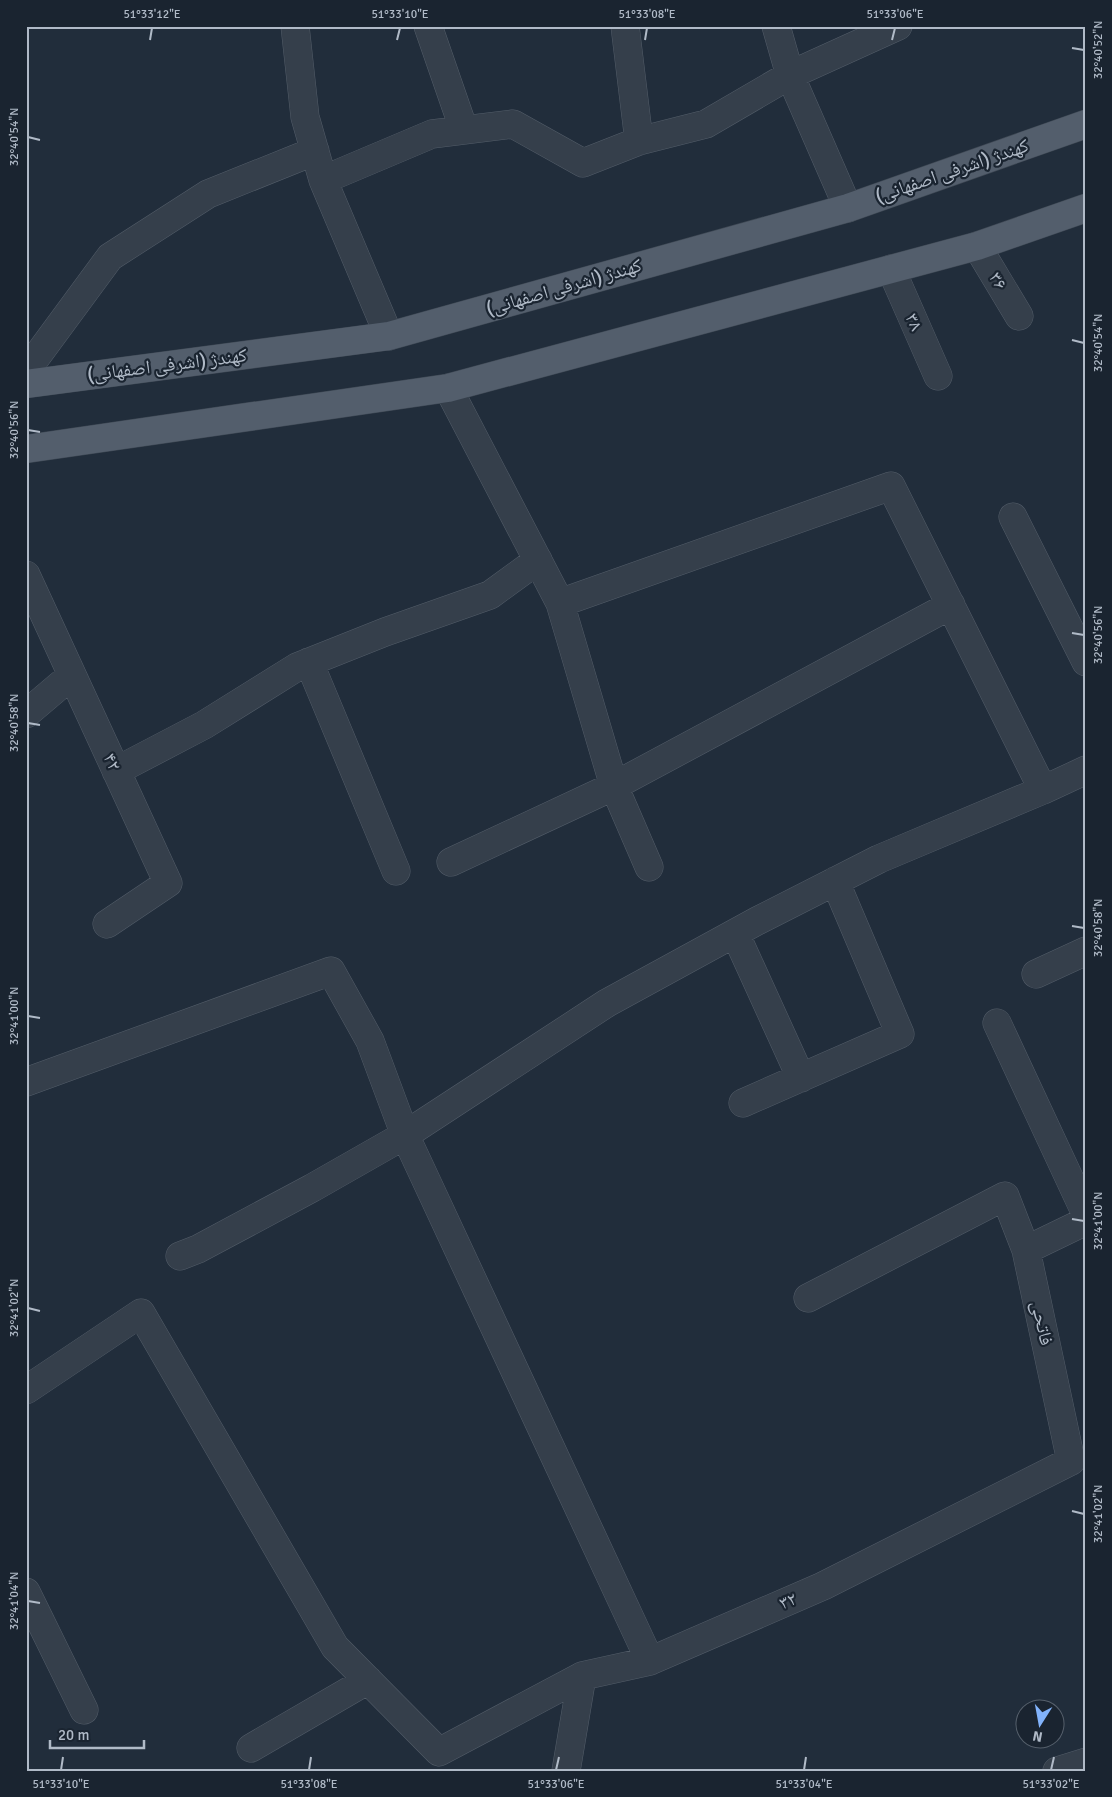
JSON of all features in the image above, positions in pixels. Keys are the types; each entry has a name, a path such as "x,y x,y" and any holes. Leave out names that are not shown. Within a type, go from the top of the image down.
{"main road":[{"name":"کهندژ (اشرفی اصفهانی)","path":"26,384 388,336 848,208 1086,124"},
{"path":"26,449 448,388 977,246 1086,208"}],"street":[{"path":"296,26 305,117 323,180 388,336"},
{"path":"428,26 464,130"},
{"path":"625,26 640,141"},
{"path":"776,26 790,75 848,208"},
{"path":"323,180 432,134 513,124 583,163 640,141 706,124 790,75 898,26"},
{"path":"26,371 110,257 208,194 315,151"},
{"name":"۳۶","path":"977,246 1019,316"},
{"name":"۳۸","path":"891,269 938,376"},
{"path":"448,388 560,602 614,786 649,867"},
{"path":"560,602 891,486 1043,790"},
{"path":"1013,517 1086,662"},
{"path":"116,771 204,725 296,667 385,632 490,595 538,560"},
{"name":"۴۲","path":"26,575 168,883 107,924"},
{"path":"451,862 614,786 951,605"},
{"path":"309,662 396,871"},
{"path":"26,714 72,675"},
{"path":"180,1256 198,1249 312,1188 405,1135 607,1003 735,933 879,859 1086,770"},
{"path":"743,1103 900,1034 835,881"},
{"path":"735,933 801,1078"},
{"path":"1036,974 1086,951"},
{"path":"26,1082 331,971 370,1041 405,1135 650,1661"},
{"path":"997,1023 1086,1214"},
{"name":"فاتحی","path":"808,1298 1005,1196 1026,1250 1078,1462"},
{"path":"1026,1250 1086,1220"},
{"path":"26,1390 141,1314 335,1647 443,1761"},
{"name":"۳۲","path":"443,1761 582,1676 650,1661 823,1586 1078,1462"},
{"path":"26,1592 84,1710"},
{"path":"566,1771 582,1676"},
{"path":"251,1748 368,1680"},
{"path":"1057,1771 1086,1762"}]}
